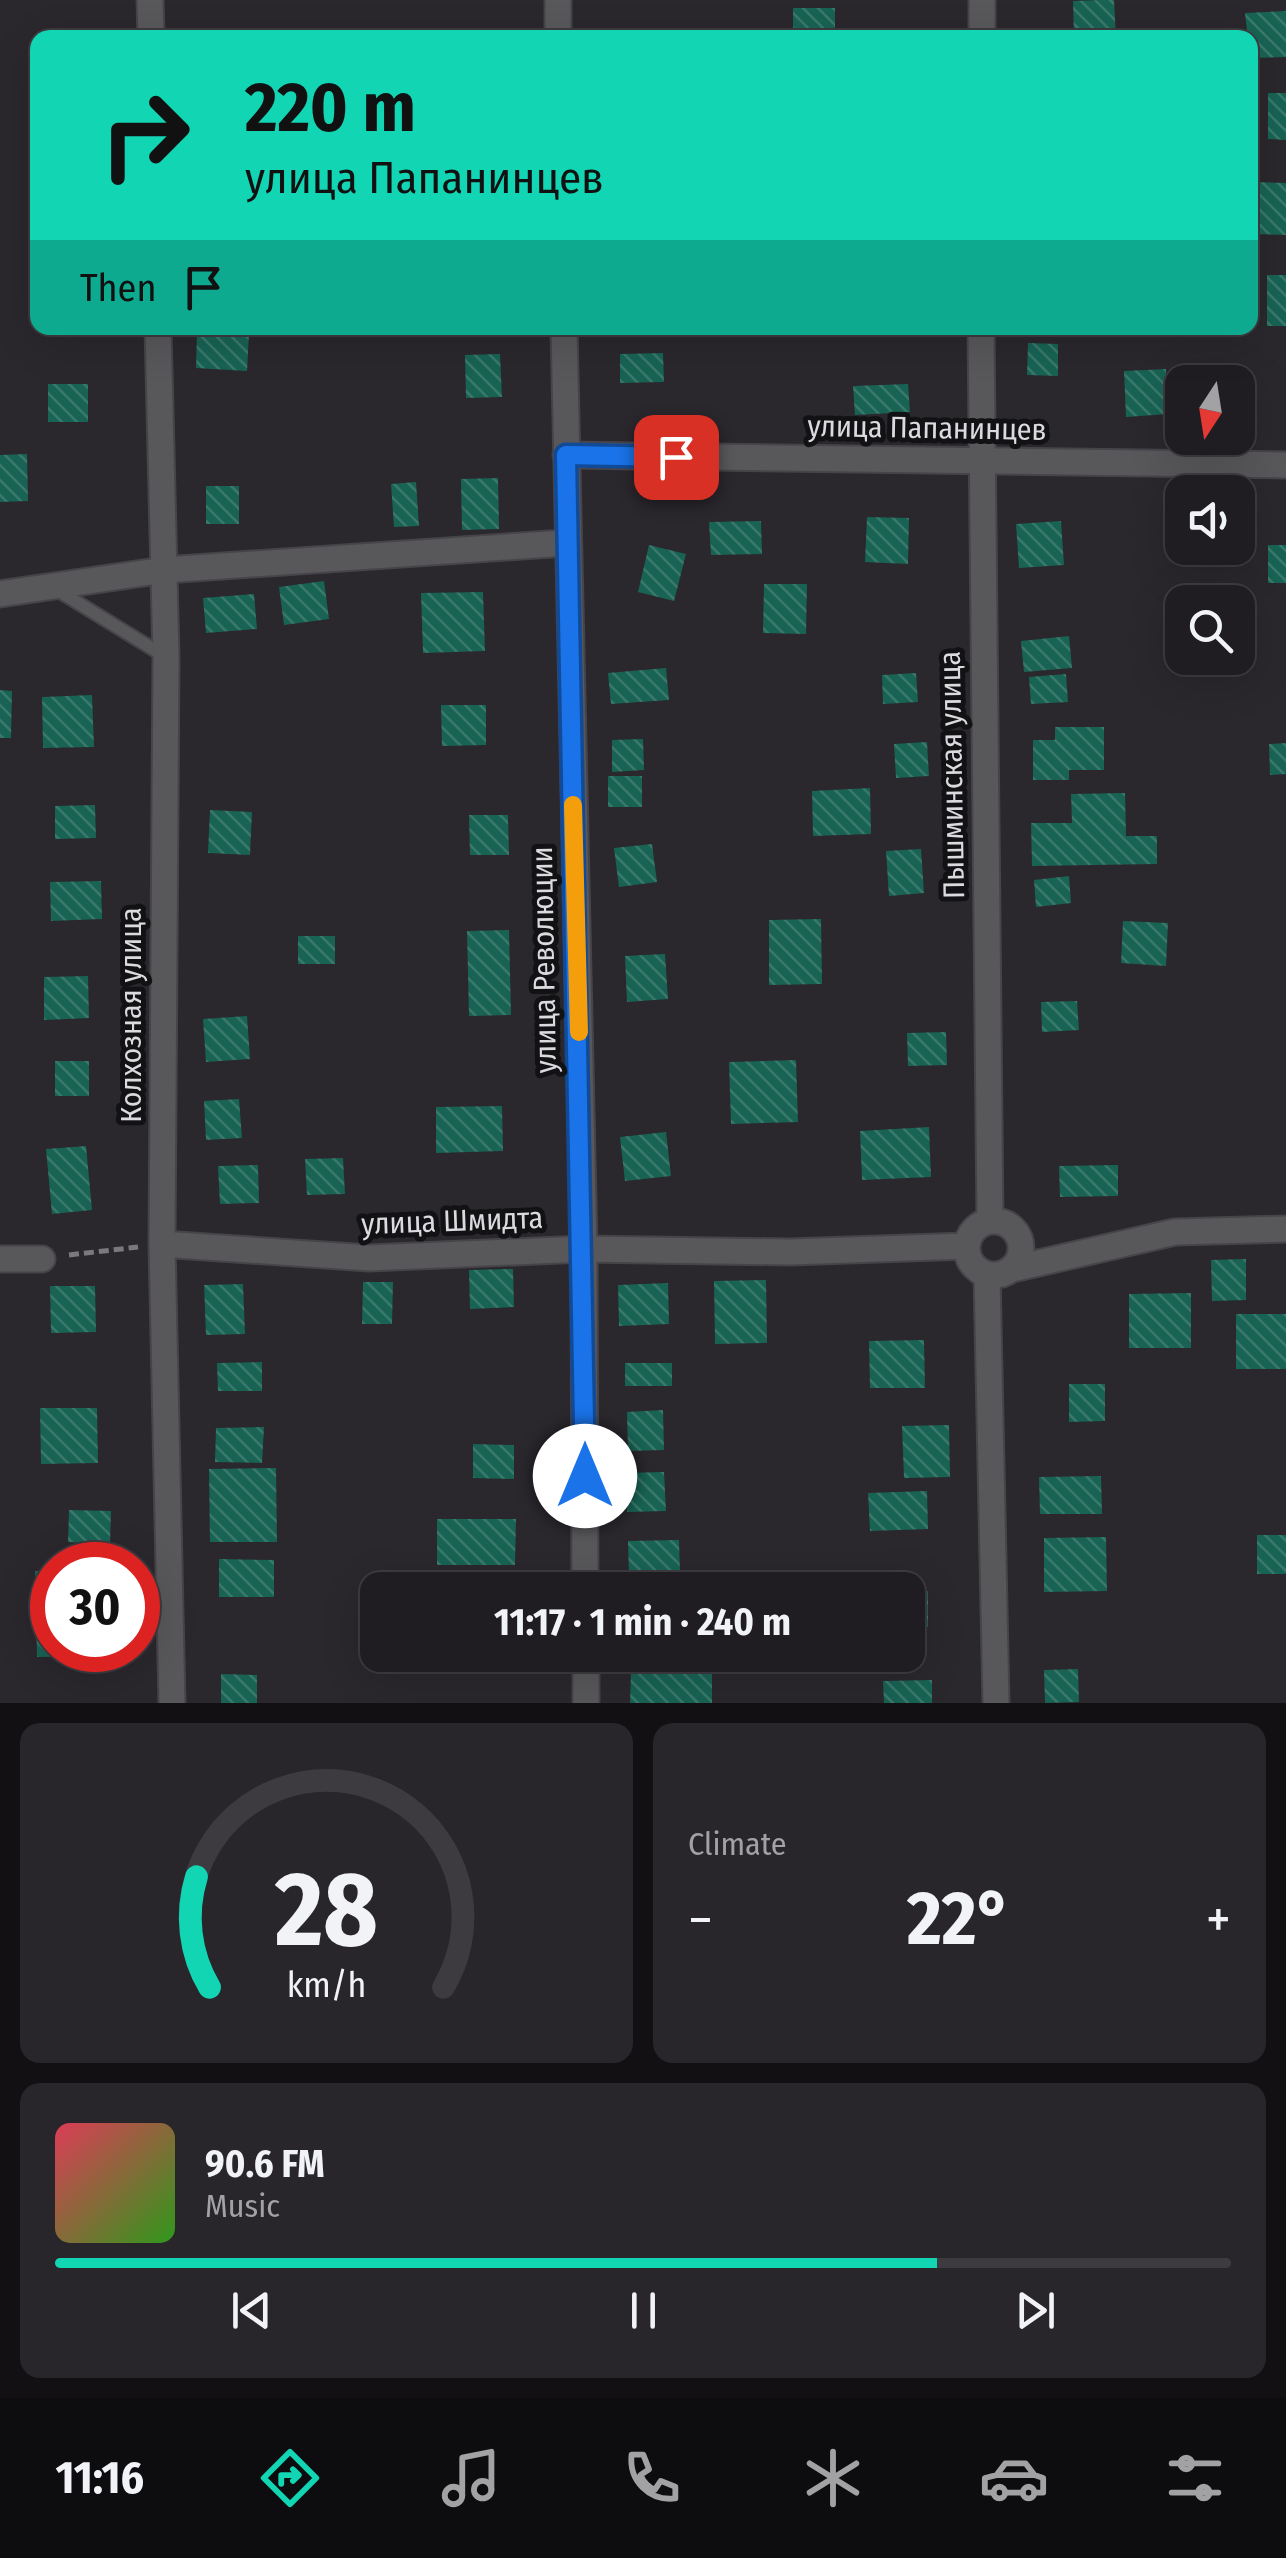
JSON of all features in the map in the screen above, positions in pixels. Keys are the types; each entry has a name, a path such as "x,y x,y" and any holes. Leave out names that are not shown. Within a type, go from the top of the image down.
{"street":[{"path":"150,0 151,30"},
{"path":"558,0 558,30"},
{"path":"982,0 982,30"},
{"name":"Колхозная улица","path":"158,335 166,657 162,1244 172,1703"},
{"name":"улица Революции","path":"564,335 584,1249 585,1572"},
{"name":"Пышминская улица","path":"981,335 990,1221"},
{"name":"улица Папанинцев","path":"566,455 1286,465"},
{"path":"0,594 164,570 566,543"},
{"path":"999,1271 1019,1259 1018,1237 1002,1222 990,1221 974,1229 966,1246 972,1264 999,1271 1174,1232 1286,1229"},
{"name":"улица Шмидта","path":"162,1244 369,1258 584,1249 789,1252 966,1246"},
{"path":"0,1259 42,1259"},
{"path":"996,1703 999,1271"},
{"path":"586,1672 586,1703"}],"lane":[{"path":"55,588 166,657"}],"path":[{"path":"42,1259 162,1244"}],"building":[{"path":"1114,0 1116,30 1074,30 1073,1"},
{"path":"793,8 835,8 835,30 793,30"},
{"path":"1286,11 1286,57 1258,58 1258,30 1247,30 1245,13"},
{"path":"195,28 228,28 228,30"},
{"path":"1268,93 1286,93 1286,140 1268,139"},
{"path":"1258,182 1286,183 1286,235 1258,234"},
{"path":"1267,275 1286,275 1286,326 1267,326"},
{"path":"197,335 249,335 247,371 196,368"},
{"path":"1028,343 1058,344 1058,376 1027,375"},
{"path":"663,353 664,382 620,383 620,354"},
{"path":"500,354 502,397 466,398 465,355"},
{"path":"1165,369 1165,414 1126,417 1124,371"},
{"path":"48,384 88,384 88,422 48,422"},
{"path":"908,384 910,412 855,415 853,386"},
{"path":"27,454 28,501 0,502 0,455"},
{"path":"498,478 499,529 462,530 461,479"},
{"path":"416,482 419,526 394,527 391,484"},
{"path":"206,486 239,486 239,524 206,524"},
{"path":"867,517 909,518 908,564 865,562"},
{"path":"761,521 762,554 711,555 709,522"},
{"path":"1061,521 1064,565 1019,568 1016,524"},
{"path":"649,545 686,554 674,601 638,592"},
{"path":"1268,545 1286,545 1286,583 1268,583"},
{"path":"324,581 329,619 284,625 279,587"},
{"path":"764,584 807,584 806,634 763,633"},
{"path":"483,592 485,651 423,653 421,593"},
{"path":"254,594 257,629 206,633 203,598"},
{"path":"1069,636 1072,668 1024,672 1021,641"},
{"path":"666,668 669,700 611,704 608,673"},
{"path":"916,673 918,702 883,704 882,675"},
{"path":"1066,674 1068,702 1031,704 1029,677"},
{"path":"0,690 12,691 11,738 0,738"},
{"path":"92,695 94,747 43,748 42,697"},
{"path":"441,705 486,705 486,745 442,746"},
{"path":"1055,727 1104,727 1104,770 1069,770 1069,780 1033,780 1033,740 1055,740"},
{"path":"643,739 644,770 612,772 612,740"},
{"path":"927,742 929,776 896,778 894,744"},
{"path":"1286,743 1286,774 1270,775 1269,744"},
{"path":"608,776 642,776 642,807 608,807"},
{"path":"870,788 871,834 813,836 812,791"},
{"path":"1125,793 1126,836 1157,836 1157,864 1032,866 1031,823 1072,823 1071,794"},
{"path":"95,805 96,838 55,839 55,806"},
{"path":"210,810 252,812 250,855 208,853"},
{"path":"469,815 508,815 509,855 470,855"},
{"path":"652,844 657,882 619,887 614,848"},
{"path":"921,849 924,893 889,896 886,851"},
{"path":"1069,876 1071,903 1036,907 1034,880"},
{"path":"101,881 102,919 51,921 50,882"},
{"path":"821,919 822,984 769,985 769,920"},
{"path":"1123,921 1168,923 1166,966 1121,963"},
{"path":"509,930 511,1015 469,1016 467,931"},
{"path":"298,936 335,936 335,964 298,964"},
{"path":"665,954 668,999 627,1002 625,956"},
{"path":"88,976 89,1018 44,1020 44,977"},
{"path":"1077,1001 1079,1030 1042,1032 1041,1002"},
{"path":"247,1016 250,1059 206,1062 203,1019"},
{"path":"946,1032 947,1065 908,1066 907,1033"},
{"path":"796,1060 798,1122 731,1124 729,1062"},
{"path":"55,1061 89,1061 89,1096 55,1096"},
{"path":"239,1099 242,1138 206,1140 204,1101"},
{"path":"502,1106 503,1151 436,1153 436,1107"},
{"path":"929,1127 931,1177 862,1180 860,1131"},
{"path":"666,1132 671,1176 625,1181 620,1137"},
{"path":"86,1146 92,1210 52,1214 46,1149"},
{"path":"343,1158 345,1194 307,1195 305,1159"},
{"path":"258,1165 259,1203 220,1204 218,1166"},
{"path":"1118,1165 1118,1196 1060,1197 1059,1166"},
{"path":"1246,1259 1246,1300 1212,1301 1211,1260"},
{"path":"513,1269 514,1307 470,1309 469,1270"},
{"path":"766,1280 767,1343 715,1344 714,1281"},
{"path":"363,1282 393,1282 392,1324 362,1324"},
{"path":"668,1283 669,1324 619,1326 618,1285"},
{"path":"243,1284 245,1334 206,1335 204,1285"},
{"path":"50,1286 95,1286 96,1332 51,1333"},
{"path":"1191,1293 1191,1348 1129,1348 1129,1294"},
{"path":"1236,1314 1286,1314 1286,1369 1236,1369"},
{"path":"924,1340 925,1388 870,1388 869,1341"},
{"path":"262,1362 262,1391 218,1391 217,1363"},
{"path":"625,1363 672,1363 672,1386 625,1386"},
{"path":"1069,1384 1105,1384 1105,1421 1069,1422"},
{"path":"40,1408 97,1408 98,1463 41,1464"},
{"path":"663,1410 664,1450 628,1451 627,1412"},
{"path":"949,1425 950,1477 904,1478 902,1426"},
{"path":"264,1427 262,1463 215,1462 216,1428"},
{"path":"473,1444 514,1445 514,1479 473,1478"},
{"path":"276,1468 277,1542 210,1542 209,1469"},
{"path":"664,1472 666,1511 627,1512 626,1473"},
{"path":"1101,1476 1102,1514 1040,1514 1039,1477"},
{"path":"927,1491 928,1529 870,1531 868,1493"},
{"path":"69,1510 111,1511 110,1542 68,1542"},
{"path":"437,1519 516,1519 515,1565 437,1565"},
{"path":"1257,1535 1286,1535 1286,1574 1257,1574"},
{"path":"1106,1537 1107,1591 1044,1592 1044,1538"},
{"path":"679,1540 680,1572 629,1572 628,1541"},
{"path":"219,1559 274,1560 274,1597 219,1597"},
{"path":"925,1591 928,1591 925,1627"},
{"path":"1078,1669 1079,1702 1045,1703 1044,1670"},
{"path":"631,1673 712,1674 712,1703 630,1703"},
{"path":"221,1674 257,1675 257,1703 221,1703"},
{"path":"932,1680 932,1703 884,1703 883,1681"}],"slow traffic":[{"path":"573,805 579,1032"}],"route":[{"path":"585,1476 584,1249 566,455 676,457"}]}
